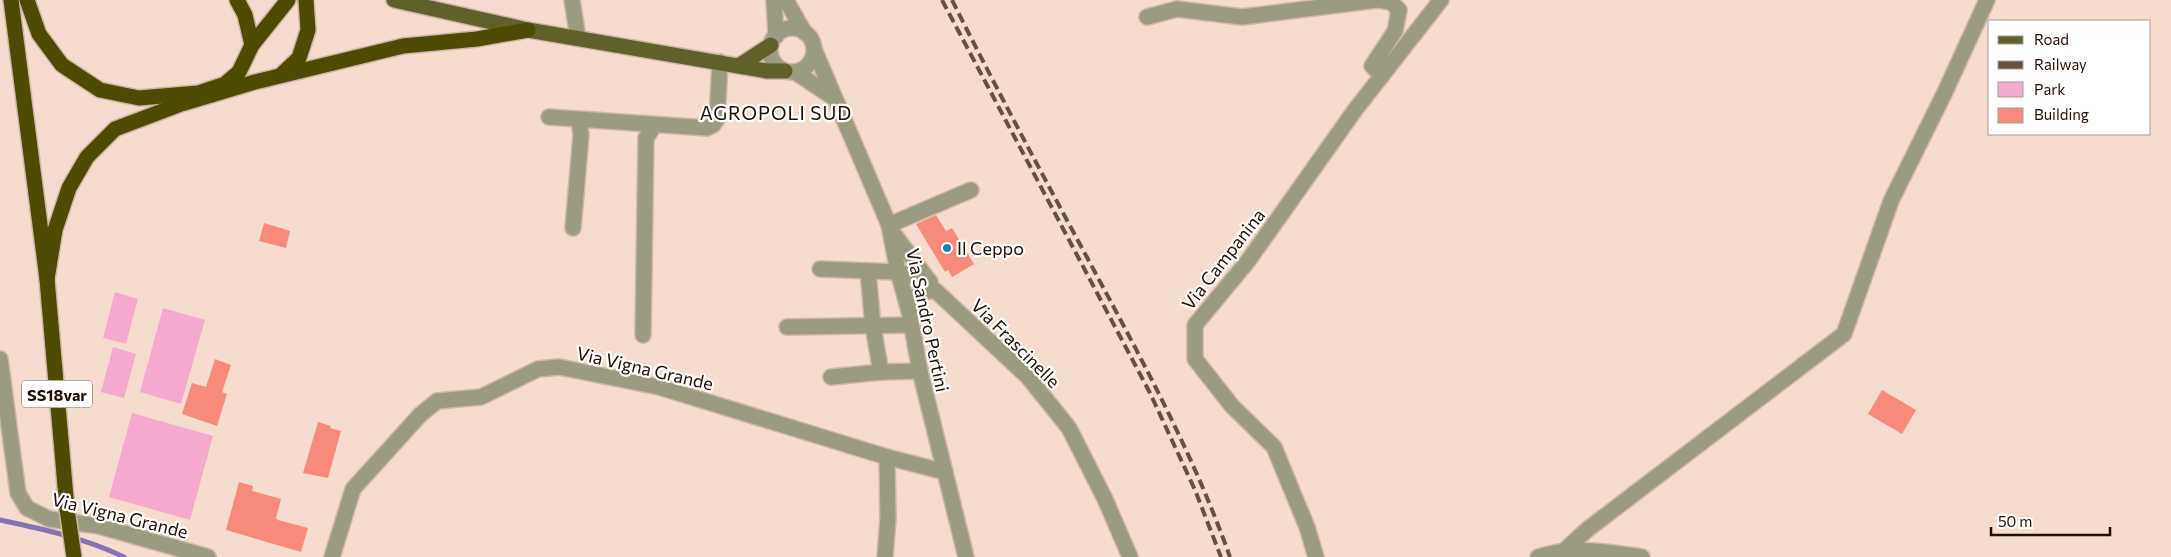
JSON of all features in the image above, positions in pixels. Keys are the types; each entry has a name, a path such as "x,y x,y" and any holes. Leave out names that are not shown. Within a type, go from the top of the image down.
{"highway":[{"name":"SS18var","path":"11,0 47,279 67,510 74,557"},
{"path":"27,0 39,34 62,65 100,90 139,98 198,93 225,84 239,72 252,45 288,0"},
{"path":"237,0 246,15 252,45"},
{"path":"280,76 300,58 308,30 306,0"},
{"path":"47,279 55,230 69,188 88,157 115,128 181,104 280,76 403,46 477,39 528,30"}],"main road":[{"path":"394,0 528,30 767,71 790,71"},
{"path":"740,65 773,41"}],"street":[{"path":"572,0 578,38"},
{"path":"774,0 773,41 770,52 775,63 834,98"},
{"path":"786,0 804,32 813,42 814,49 811,62 801,70 790,71"},
{"path":"1147,17 1177,9 1242,17 1378,0 1391,2 1399,10 1395,31 1372,66 1382,76"},
{"name":"Via Campanina","path":"1316,557 1307,527 1274,447 1232,406 1196,359 1195,325 1248,261 1382,76 1441,0"},
{"path":"1566,550 1588,529 1844,334 1891,201 1945,92 1986,0"},
{"path":"773,41 786,29 798,29 804,32"},
{"name":"Via Sandro Pertini","path":"814,49 888,225 910,318 920,371 966,557"},
{"path":"549,117 654,126 708,128 713,126 717,119 720,62"},
{"path":"573,228 581,135 579,120"},
{"path":"643,335 646,138 654,126"},
{"path":"888,225 971,190"},
{"name":"Via Frascinelle","path":"888,225 934,291"},
{"name":"Via Frascinelle","path":"820,269 868,271 900,278 919,278 1028,377 1069,428 1105,500 1130,557"},
{"path":"868,271 873,327 881,372"},
{"path":"787,326 846,325 873,327 910,318 913,298 921,292 934,291"},
{"name":"Via Vigna Grande","path":"0,359 18,493 27,508 49,518 99,526 208,557"},
{"name":"Via Vigna Grande","path":"332,557 352,489 420,415 437,401 481,397 538,369 559,367 659,387 887,457 945,472"},
{"path":"831,377 881,372 920,371"},
{"path":"885,557 888,518 887,457"},
{"path":"1538,557 1566,550 1595,551 1642,557"}],"green space":[{"path":"115,292 138,299 126,344 103,338"},
{"path":"163,308 205,320 181,404 140,392"},
{"path":"113,347 136,354 124,398 101,392"},
{"path":"132,413 213,436 190,520 109,497"}],"building":[{"name":"Il Ceppo","path":"936,215 946,231 952,228 974,264 952,277 948,270 945,272 916,224"},
{"path":"264,223 290,231 286,248 259,241"},
{"path":"215,359 231,365 222,392 227,394 217,426 182,414 192,383 206,387"},
{"path":"1882,390 1916,410 1902,434 1868,414"},
{"path":"318,422 341,431 328,478 303,473"},
{"path":"239,482 253,486 252,491 281,499 276,518 278,520 308,528 301,552 226,530"}],"waterway":[{"path":"0,520 79,539 124,557"}],"railway":[{"path":"942,0 1150,393 1195,490 1221,557"},
{"path":"952,0 1165,406 1200,481 1230,557"}],"place":[{"name":"Il Ceppo","path":"947,248"}],"district":[{"name":"AGROPOLI SUD","path":"776,112"}]}
